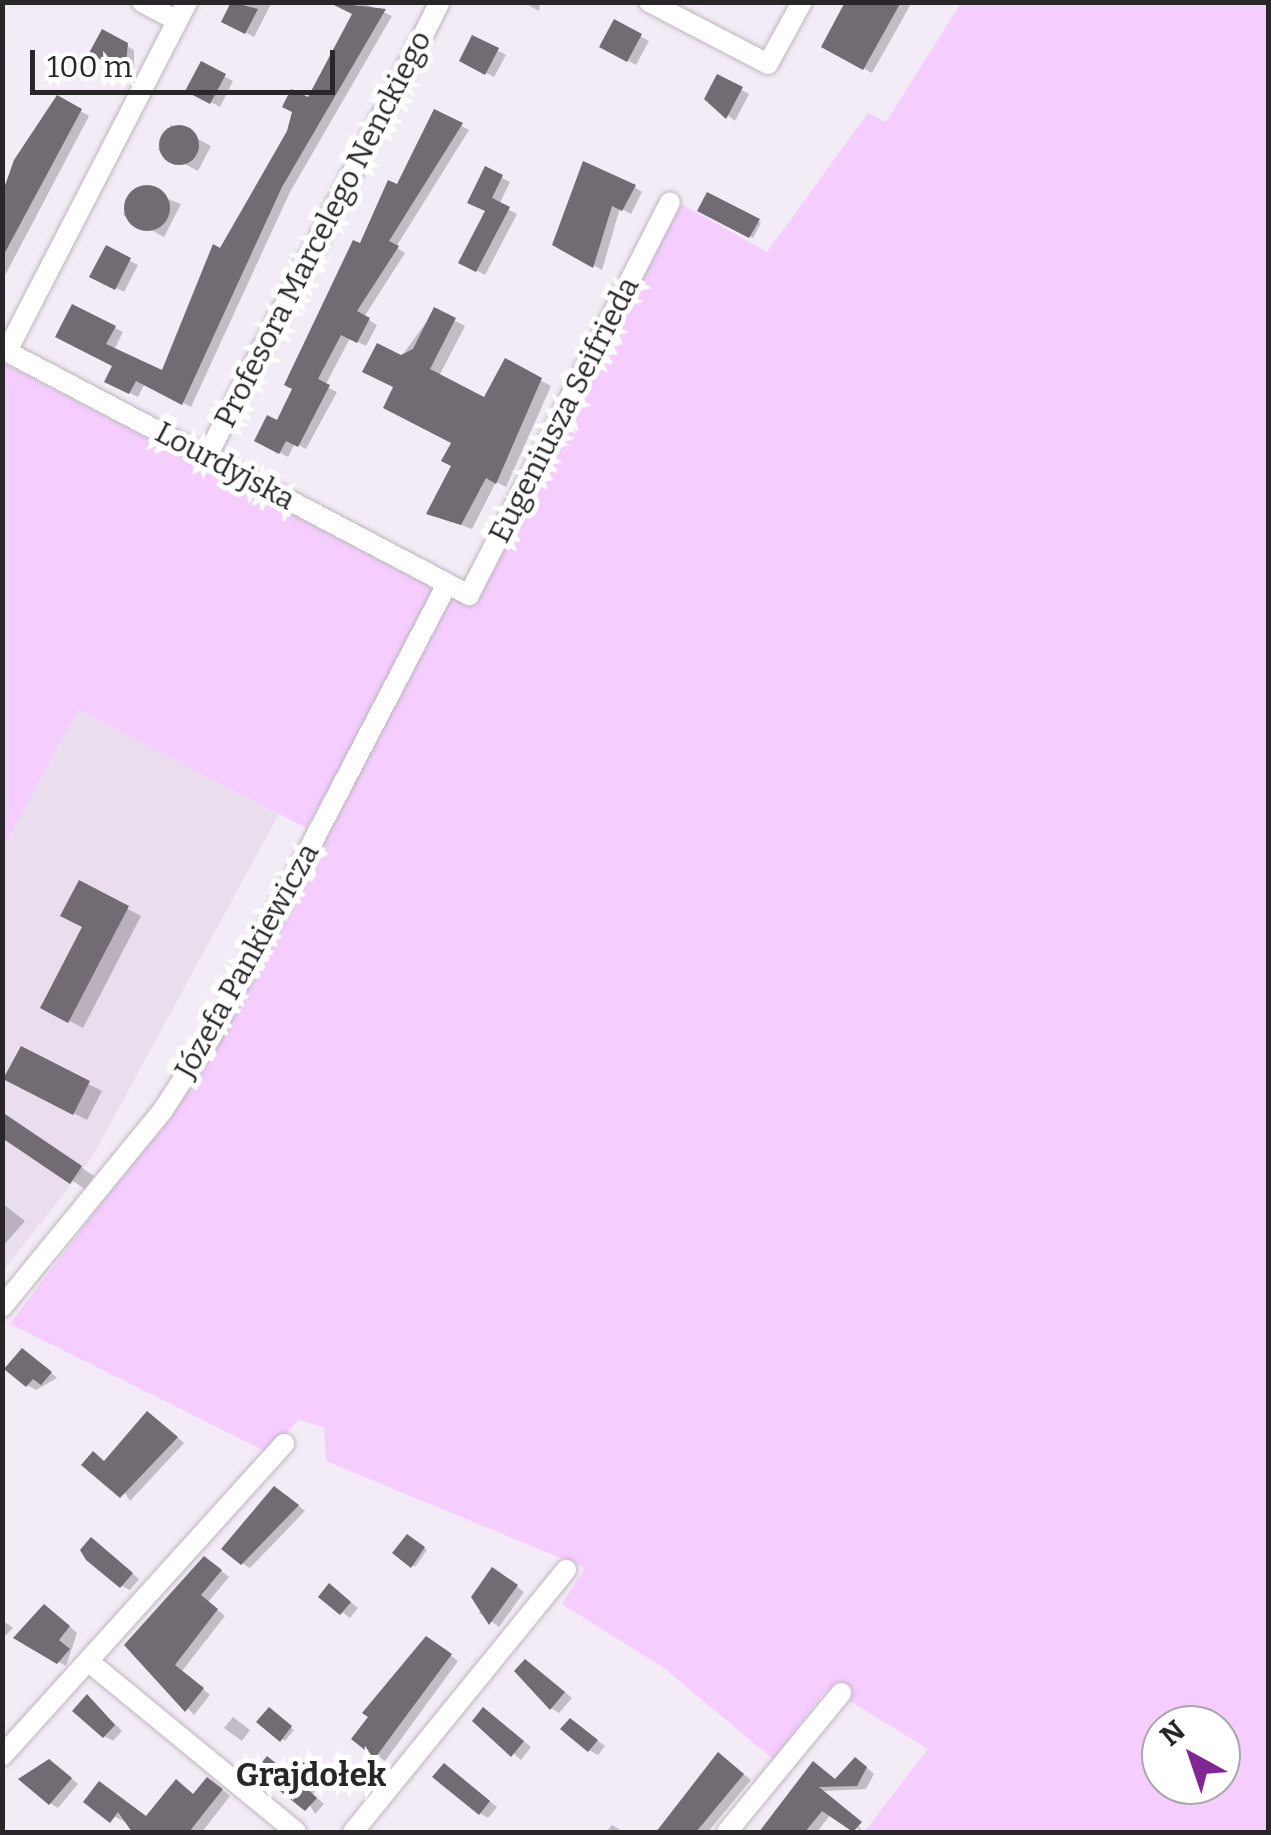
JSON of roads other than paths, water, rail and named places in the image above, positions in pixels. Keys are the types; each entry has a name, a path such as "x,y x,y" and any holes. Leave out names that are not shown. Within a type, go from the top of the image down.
{"street":[{"path":"5,350 182,12 142,2"},
{"name":"Profesora Marcelego Nenckiego","path":"207,456 440,2"},
{"path":"649,2 768,64 802,2"},
{"name":"Eugeniusza Seifrieda","path":"446,586 469,595 670,203"},
{"name":"Lourdyjska","path":"5,350 446,586"},
{"name":"Józefa Pankiewicza","path":"2,1307 163,1110 212,1035 446,586"},
{"path":"2,1756 284,1444"},
{"path":"353,1832 566,1570"},
{"path":"88,1661 296,1832"},
{"path":"727,1832 840,1693"}],"district":[{"name":"Grajdołek","path":"311,1775"}]}
